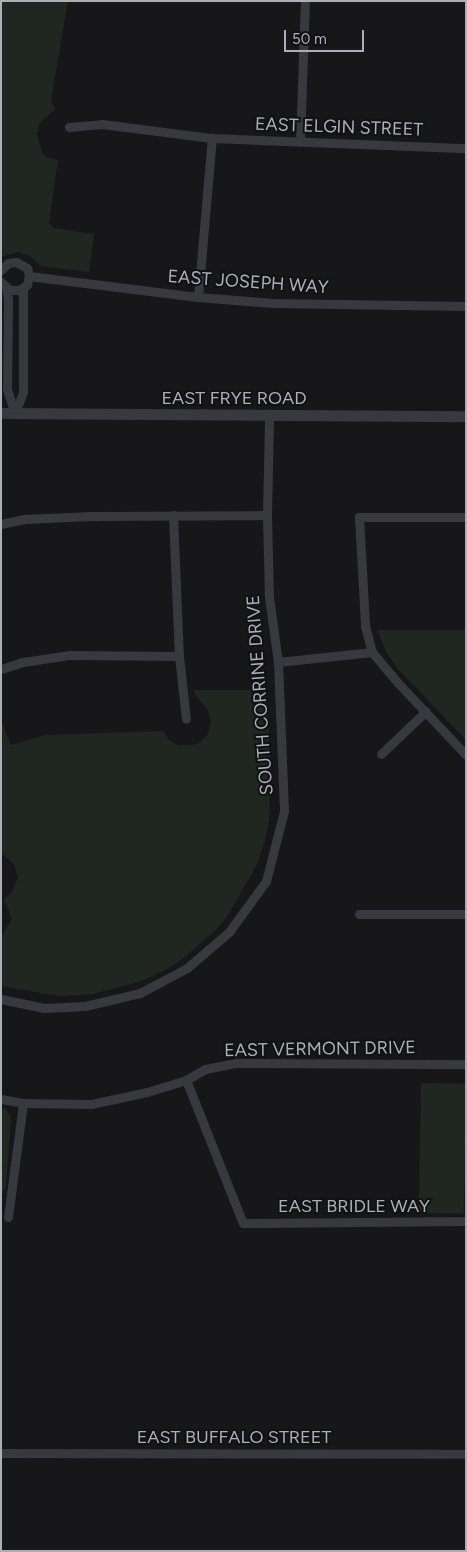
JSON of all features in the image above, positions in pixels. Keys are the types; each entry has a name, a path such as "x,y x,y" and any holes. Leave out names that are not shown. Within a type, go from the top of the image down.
{"street":[{"path":"300,142 305,1"},
{"name":"EAST ELGIN STREET","path":"69,126 102,124 212,138 466,148"},
{"path":"198,297 212,138"},
{"path":"1,270 8,263 16,262 24,265 29,276 23,288 23,392 15,413"},
{"name":"EAST JOSEPH WAY","path":"29,276 198,297 274,303 466,306"},
{"path":"4,285 14,291 23,288"},
{"path":"4,285 8,299 7,389 15,413"},
{"name":"EAST FRYE ROAD","path":"1,413 466,416"},
{"name":"SOUTH CORRINE DRIVE","path":"1,999 44,1008 85,1006 140,993 187,968 229,932 266,880 284,811 278,662 269,597 267,515 269,416"},
{"path":"173,515 179,656 186,719"},
{"path":"1,524 24,518 267,515"},
{"path":"466,517 360,517 365,626 372,652 398,683 466,754"},
{"path":"278,662 372,652"},
{"path":"1,669 24,662 70,656 179,656"},
{"path":"381,754 426,711"},
{"path":"359,914 466,914"},
{"name":"EAST VERMONT DRIVE","path":"1,1099 23,1103 91,1104 147,1092 186,1080 205,1069 237,1063 466,1064"},
{"name":"EAST BRIDLE WAY","path":"186,1080 243,1223 466,1221"},
{"path":"8,1217 23,1103"},
{"name":"EAST BUFFALO STREET","path":"1,1453 466,1454"}],"shaded area":[{"path":"1,1 68,1 51,101 55,109 39,124 37,134 42,152 46,157 58,160 49,223 53,228 94,234 89,272 41,266 30,256 18,252 1,257"},
{"path":"377,630 466,630 466,740 398,669 386,652"},
{"path":"194,690 266,690 271,767 269,821 257,864 229,914 217,929 185,957 169,968 142,981 93,994 59,996 1,986 1,937 12,919 4,899 11,893 18,877 14,864 1,853 1,720 11,745 45,735 163,731 168,739 177,745 193,745 199,743 208,734 211,722 208,710 195,695"},
{"path":"421,1083 466,1084 464,1214 419,1213"},
{"path":"1,1108 6,1109 11,1118 6,1187 1,1195"}]}
